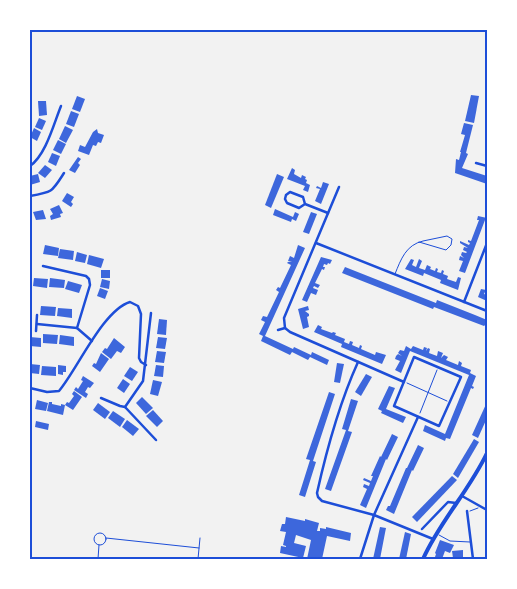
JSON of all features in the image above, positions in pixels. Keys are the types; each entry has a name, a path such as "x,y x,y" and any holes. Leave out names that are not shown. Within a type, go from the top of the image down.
{"main road":[{"path":"423,559 436,533 478,470 487,453"}],"street":[{"path":"30,166 37,160 46,143 61,106"},
{"path":"476,163 487,166"},
{"path":"30,196 51,191 64,173"},
{"path":"339,187 284,318 285,328 290,332 404,382"},
{"path":"290,192 303,196 305,204 299,208 287,203 286,195 290,192"},
{"path":"305,204 328,213"},
{"path":"316,243 487,311"},
{"path":"464,302 487,244"},
{"path":"43,266 86,276 89,279 90,284 77,328"},
{"path":"30,388 47,392 58,391 66,383 106,322 126,303 134,303 138,306 140,314 139,358 146,366"},
{"path":"125,407 143,381 151,312"},
{"path":"36,331 37,316"},
{"path":"37,324 77,328 92,341"},
{"path":"278,330 285,328"},
{"path":"414,357 461,377 439,426 394,406 404,382 414,357"},
{"path":"358,362 345,392 331,434 317,493 318,498 322,501 374,515 433,539"},
{"path":"101,398 125,407 156,440"},
{"path":"360,559 374,515 418,417"},
{"path":"462,495 487,510"},
{"path":"422,529 448,502 456,503"},
{"path":"467,511 473,559"}],"lane":[{"path":"394,275 408,248 419,242 447,236 452,239 449,248 446,250 419,242"},
{"path":"436,533 450,542 470,542"},
{"path":"98,559 99,544 95,541 97,534 104,534 106,538 199,548"},
{"path":"99,544 103,544 106,538"},
{"path":"198,559 200,538"}],"path":[{"path":"418,417 438,367"},
{"path":"404,382 450,402"},
{"path":"467,511 477,510 479,506"}],"building":[{"path":"471,95 479,96 474,123 465,121"},
{"path":"77,96 85,99 80,112 72,109"},
{"path":"38,101 46,101 47,115 39,116"},
{"path":"71,111 79,114 74,127 66,124"},
{"path":"39,118 46,121 42,130 35,127"},
{"path":"464,123 473,125 466,153 468,154 462,168 487,176 487,184 455,173 456,159 459,160 465,135 461,134"},
{"path":"65,126 73,130 66,143 59,139"},
{"path":"34,128 41,132 37,141 30,137"},
{"path":"97,129 98,133 104,135 101,143 98,142 96,146 93,145 89,155 78,151 80,145 85,147 93,132"},
{"path":"58,140 66,144 61,154 53,150"},
{"path":"52,153 60,156 56,166 48,162"},
{"path":"78,157 81,159 78,163 80,165 75,173 69,170"},
{"path":"45,165 52,170 45,178 38,173"},
{"path":"292,168 295,170 294,174 301,178 302,175 306,177 306,183 310,185 308,192 303,190 305,186 287,179"},
{"path":"38,174 40,182 30,185 30,176"},
{"path":"277,174 284,177 271,208 265,205"},
{"path":"323,182 329,184 321,204 315,201 320,189 316,188 317,186 321,188"},
{"path":"67,193 74,197 71,207 62,201"},
{"path":"59,205 63,213 60,214 61,217 51,220 50,216 53,214 50,209"},
{"path":"275,209 293,217 295,212 299,214 296,221 292,219 291,222 273,215"},
{"path":"43,210 46,219 36,220 33,212"},
{"path":"311,212 317,214 309,234 303,232"},
{"path":"478,216 487,218 487,221 485,220 465,273 459,271 463,261 459,260 460,256 464,258 461,255 462,252 467,252 463,250 464,247 468,248 460,243 460,241 469,245 468,240 471,241 479,220 477,220"},
{"path":"45,245 59,248 58,256 43,254"},
{"path":"298,245 305,248 265,336 293,349 294,347 311,355 312,352 329,360 327,365 310,357 308,360 292,352 290,355 261,341 263,336 259,334 265,322 261,320 263,316 267,317 279,292 276,290 278,287 280,288 291,265 287,263 292,262 288,261 290,256 294,258"},
{"path":"60,249 74,251 73,260 58,258"},
{"path":"77,252 87,255 85,263 75,261"},
{"path":"89,255 104,259 101,268 87,264"},
{"path":"321,257 332,260 330,264 324,264 324,270 322,269 315,283 320,285 318,288 314,286 313,288 318,290 316,295 311,293 307,302 302,300"},
{"path":"411,259 414,260 412,265 416,267 419,259 422,261 419,268 425,270 427,265 435,271 436,268 438,269 437,272 441,273 442,270 444,271 443,274 448,276 447,279 456,282 458,277 461,278 458,290 440,283 441,280 424,273 423,276 405,269"},
{"path":"345,267 436,303 437,300 487,320 487,323 484,326 434,307 433,309 342,273"},
{"path":"101,270 110,270 110,278 101,278"},
{"path":"34,278 48,279 47,288 33,286"},
{"path":"50,278 65,280 64,288 49,287"},
{"path":"102,279 110,281 109,289 100,287"},
{"path":"68,281 82,285 79,293 65,289"},
{"path":"100,288 108,291 105,299 97,296"},
{"path":"481,289 486,290 484,294 487,295 487,301 478,297"},
{"path":"41,306 56,307 55,316 40,315"},
{"path":"308,306 309,310 305,311 309,314 307,317 309,327 303,329 298,309"},
{"path":"58,308 72,309 72,318 57,316"},
{"path":"159,319 167,320 166,335 157,334"},
{"path":"318,325 322,327 321,329 336,333 335,335 345,339 344,342 349,344 350,341 353,342 352,345 359,348 360,345 362,346 361,349 375,355 376,352 386,355 382,364 341,347 342,344 314,332"},
{"path":"43,334 58,335 57,344 43,343"},
{"path":"60,335 74,337 74,346 59,344"},
{"path":"30,337 41,338 41,347 30,346"},
{"path":"158,337 167,338 165,349 156,348"},
{"path":"114,338 125,347 121,353 117,351 111,359 102,352 105,348 107,349"},
{"path":"406,346 411,349 413,346 423,350 424,347 427,348 426,351 428,348 430,349 429,353 437,356 438,351 443,353 441,358 444,355 448,357 446,360 458,365 459,361 462,363 461,366 471,370 470,373 476,376 472,386 474,387 473,389 471,388 450,439 446,438 445,441 423,431 425,425 445,434 469,375 410,351 401,373 395,370 400,361 395,359 398,354 402,356 398,353 400,350 404,351"},
{"path":"157,351 166,352 164,363 155,362"},
{"path":"101,353 109,359 100,372 92,366 94,363 96,364"},
{"path":"337,363 344,364 340,383 334,382"},
{"path":"30,364 40,365 39,374 30,373"},
{"path":"58,365 66,366 66,372 63,372 63,375 58,374"},
{"path":"156,365 164,366 163,377 154,376"},
{"path":"42,366 56,367 56,376 41,375"},
{"path":"130,367 138,372 132,381 124,376"},
{"path":"366,374 372,377 361,396 355,392"},
{"path":"83,376 94,383 85,392 88,394 86,398 74,390 76,387 78,389 83,381 81,380"},
{"path":"123,379 130,384 124,393 117,388"},
{"path":"153,380 162,382 158,396 150,394"},
{"path":"389,386 395,388 386,409 406,417 403,423 381,413 382,411 378,409"},
{"path":"74,391 82,397 73,410 65,405 74,396 72,394"},
{"path":"329,392 335,394 313,461 316,462 305,497 299,495 310,460 306,459"},
{"path":"142,397 153,408 146,414 136,403"},
{"path":"351,399 358,401 348,431 352,432 331,491 325,489 346,430 342,429"},
{"path":"37,400 48,403 46,411 35,409"},
{"path":"49,402 61,406 61,404 65,405 63,415 47,411"},
{"path":"487,402 487,418 478,438 472,435"},
{"path":"98,403 110,412 105,419 93,410"},
{"path":"153,410 163,421 157,427 146,416"},
{"path":"113,411 125,419 120,427 108,418"},
{"path":"127,420 139,429 133,436 122,427"},
{"path":"36,421 49,424 48,430 35,427"},
{"path":"392,434 398,437 386,459 366,508 360,505 367,489 363,487 364,484 369,486 370,483 363,480 364,478 371,481 373,476 371,476"},
{"path":"474,439 479,442 458,478 453,474"},
{"path":"418,445 424,448 412,470 394,514 386,510 390,506"},
{"path":"452,476 457,480 417,522 412,517"},
{"path":"286,517 319,523 317,531 320,531 320,528 326,529 326,527 351,533 350,541 327,536 322,559 307,559 311,540 296,535 294,543 306,546 303,558 280,553 281,546 286,547 283,545 286,532 280,531 282,524 285,524"},
{"path":"380,527 386,528 380,559 373,559"},
{"path":"405,532 411,534 406,559 399,559"},
{"path":"440,540 454,545 450,553 445,551 442,559 435,557"},
{"path":"463,550 463,557 453,558 452,551"}]}
